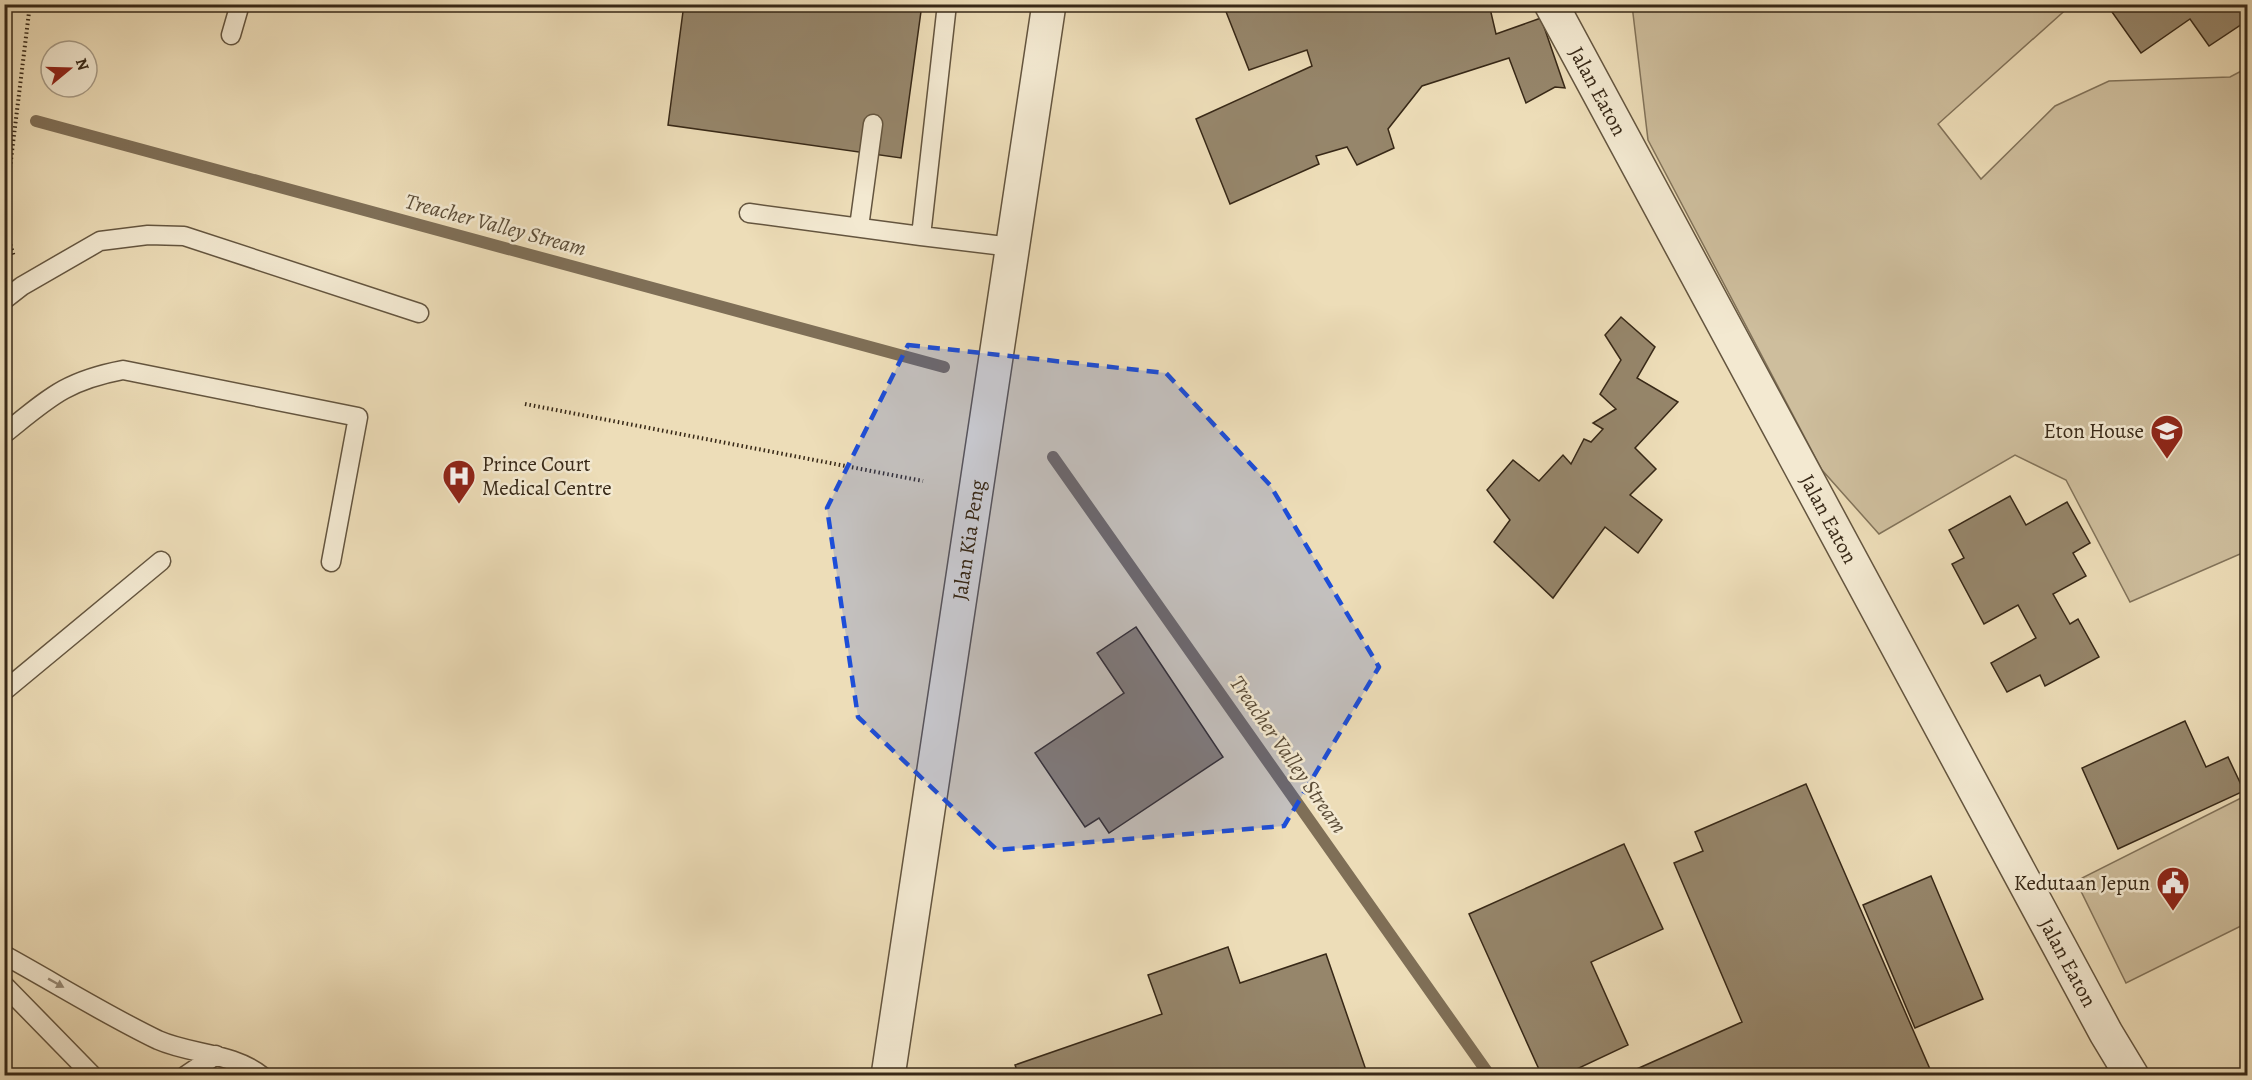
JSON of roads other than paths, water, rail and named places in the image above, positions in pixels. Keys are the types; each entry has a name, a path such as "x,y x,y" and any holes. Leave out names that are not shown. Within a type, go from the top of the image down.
{"street":[{"name":"Jalan Kia Peng","path":"888,1076 1049,4"},
{"name":"Jalan Eaton","path":"1551,4 2106,1032 2132,1076"},
{"name":"Jalan Eaton","path":"2106,1032 2111,1076"}],"lane":[{"path":"231,35 240,4"},
{"path":"921,236 947,4"},
{"path":"859,227 873,124"},
{"path":"749,213 1012,247"},
{"path":"4,300 22,286 100,241 184,236 419,313"},
{"path":"4,434 64,387 91,376 123,370 358,417 331,562"},
{"path":"4,690 161,561"},
{"path":"4,955 159,1040 186,1050 216,1055 249,1066 262,1076"},
{"path":"4,985 93,1076"},
{"path":"185,1076 216,1055"}],"waterway":[{"name":"Treacher Valley Stream","path":"36,121 944,367"},
{"name":"Treacher Valley Stream","path":"1053,457 1490,1076"}],"place":[{"name":"Eton House","path":"2167,460"},
{"name":"Prince Court Medical Centre","path":"459,505"},
{"name":"Kedutaan Jepun","path":"2173,912"}]}
